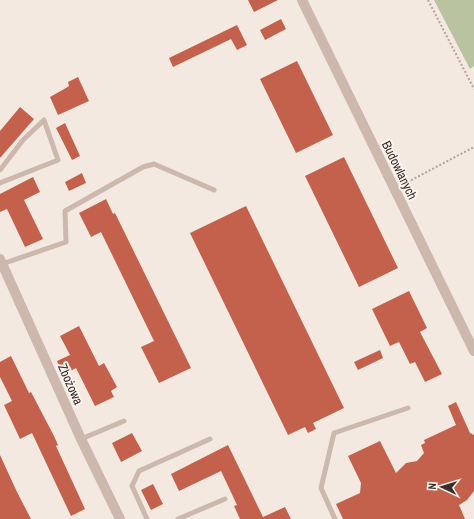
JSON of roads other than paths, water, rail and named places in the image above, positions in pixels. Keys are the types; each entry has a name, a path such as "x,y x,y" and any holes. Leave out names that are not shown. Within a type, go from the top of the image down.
{"street":[{"name":"Budowlanych","path":"302,0 474,351"},
{"name":"Zbożowa","path":"1,262 81,440 120,519"}],"lane":[{"path":"0,170 23,140 44,120 58,160 0,183"},
{"path":"1,262 66,242 65,210 143,167 154,164 214,190"},
{"path":"335,519 321,488 334,433 408,408"},
{"path":"81,440 124,421"},
{"path":"148,519 132,486 139,471 210,439"},
{"path":"178,519 225,498"}]}
